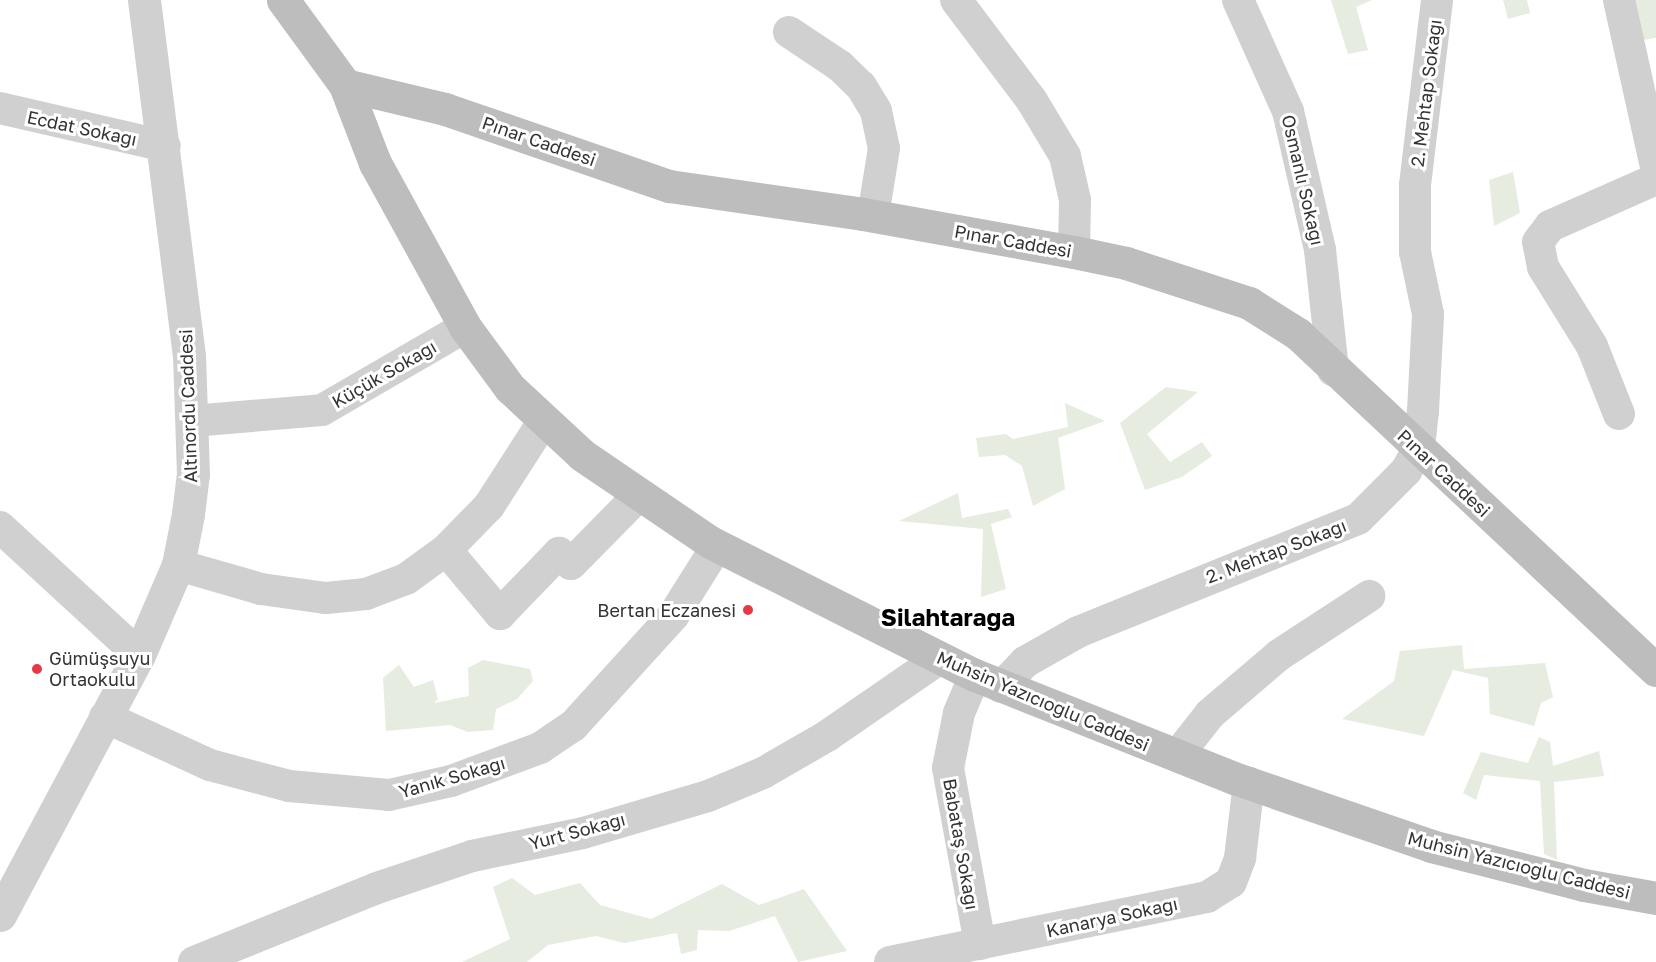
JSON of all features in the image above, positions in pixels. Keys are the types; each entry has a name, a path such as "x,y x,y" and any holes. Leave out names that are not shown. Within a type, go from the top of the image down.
{"main road":[{"path":"283,0 345,85"},
{"name":"Pınar Caddesi","path":"345,85 445,109 669,186 873,216 1074,252 1126,263 1249,303 1298,334 1333,370 1656,670"},
{"name":"Muhsin Yazıcıoğlu Caddesi","path":"345,85 375,163 465,327 510,388 543,422 638,496 717,546 988,681 1249,783 1431,846 1584,885 1656,898"}],"street":[{"name":"Altınordu Caddesi","path":"0,915 139,655 178,565 193,475 192,421 165,146 144,0"},
{"path":"956,0 1032,101 1065,156 1075,200 1074,252"},
{"name":"Osmanlı Sokağı","path":"1238,0 1288,111 1320,250 1333,370"},
{"name":"2. Mehtap Sokağı","path":"988,681 1078,632 1358,519 1406,471 1419,448 1428,314 1415,252 1415,185 1437,0"},
{"path":"1619,0 1656,167"},
{"path":"789,32 840,66 861,86 876,111 884,148 873,216"},
{"name":"Ecdat Sokağı","path":"0,108 165,146"},
{"path":"1619,414 1592,346 1543,267 1538,243 1550,226 1656,179"},
{"name":"Küçük Sokağı","path":"192,421 322,410 465,327"},
{"path":"178,565 261,589 326,598 366,594 406,579 446,550 489,506 543,422"},
{"path":"446,550 500,614 559,553 571,564 638,496"},
{"path":"0,527 139,655"},
{"name":"Yanık Sokağı","path":"105,717 210,765 289,786 389,795 451,781 540,748 573,726 674,616 717,546"},
{"path":"1177,756 1210,714 1279,655 1369,596"},
{"name":"Yurt Sokağı","path":"194,962 461,860 583,833 752,778 827,736 940,658"},
{"name":"Babataş Sokağı","path":"980,944 952,813 948,768 959,713 988,681"},
{"name":"Kanarya Sokağı","path":"890,962 1207,897 1231,882 1240,858 1249,783"}],"shaded area":[{"path":"1331,0 1372,0 1356,7 1368,50 1348,54"},
{"path":"1503,0 1527,0 1530,13 1508,19"},
{"path":"1629,0 1656,0 1656,38 1636,41"},
{"path":"1513,172 1520,213 1494,226 1489,180"},
{"path":"1166,387 1198,392 1147,434 1170,462 1202,442 1212,456 1182,477 1145,490 1120,423"},
{"path":"1065,403 1105,421 1058,438 1065,489 1033,506 1022,466 1005,455 979,457 976,438 1006,434 1013,439 1068,427"},
{"path":"958,493 962,518 1008,509 1012,517 991,524 1006,589 981,597 983,529 899,521"},
{"path":"1462,645 1464,669 1545,663 1553,697 1541,703 1534,726 1490,714 1488,678 1453,670 1424,736 1342,719 1394,681 1400,651"},
{"path":"483,660 530,669 533,681 517,699 496,709 493,730 468,732 450,725 386,731 383,678 399,665 414,687 433,680 438,699 434,703 469,696 468,668"},
{"path":"1539,737 1550,742 1553,766 1599,751 1604,776 1554,782 1557,860 1544,854 1540,781 1484,775 1476,800 1463,793 1481,752 1528,763"},
{"path":"512,878 535,895 580,883 600,905 651,919 722,884 759,905 804,889 847,951 798,962 775,916 729,931 698,930 697,950 681,954 677,933 624,943 596,936 548,945 527,962 462,962 510,939 493,887"}],"place":[{"name":"Bertan Eczanesi","path":"748,610"},
{"name":"Gümüşsuyu Ortaokulu","path":"37,669"}],"district":[{"name":"Silahtarağa","path":"948,617"}]}
